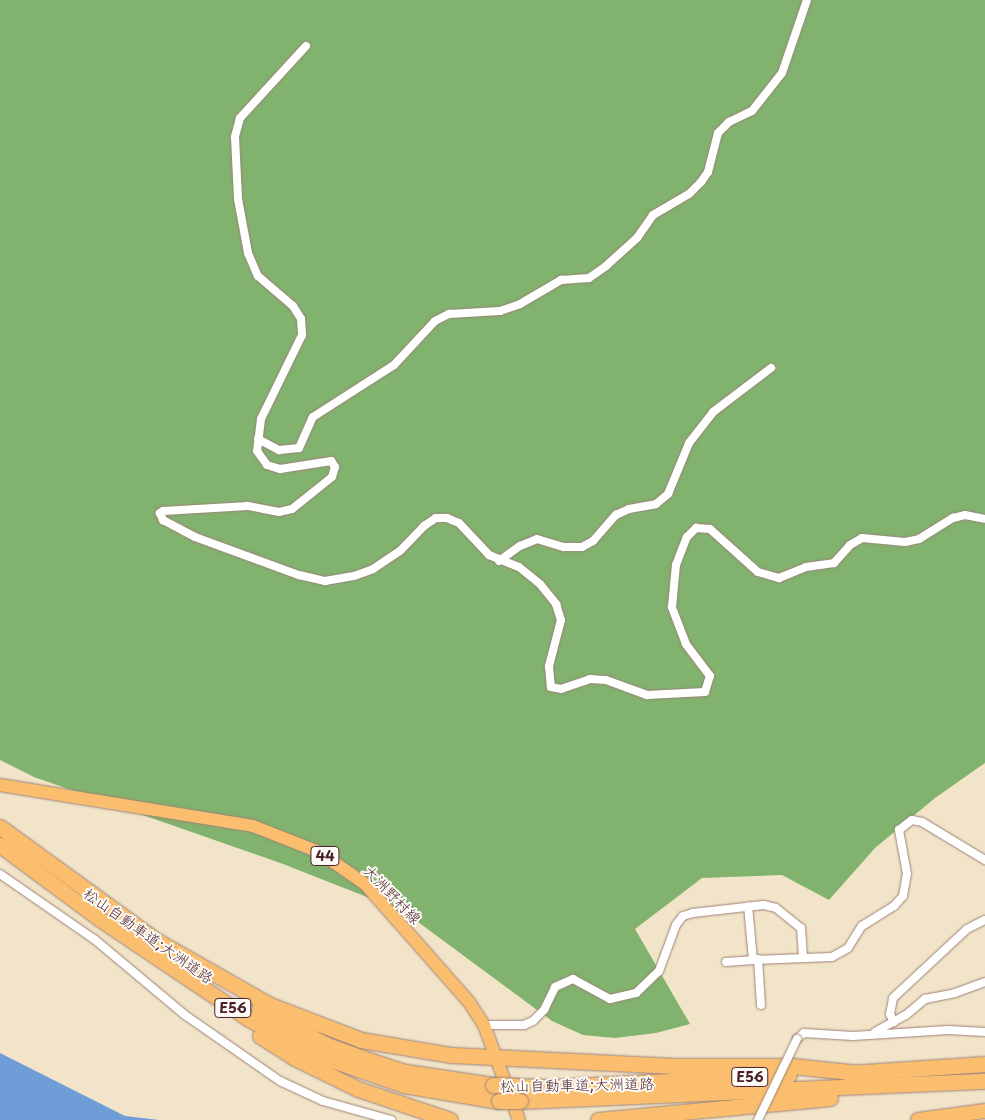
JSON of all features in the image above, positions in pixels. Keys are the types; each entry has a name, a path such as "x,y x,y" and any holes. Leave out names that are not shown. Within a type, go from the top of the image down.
{"highway":[{"name":"松山自動車道;大洲道路","path":"0,827 248,1019 323,1057 404,1085 499,1101 520,1101 985,1081"},
{"name":"松山自動車道;大洲道路","path":"0,845 150,945 239,997 327,1045 406,1072 493,1085 552,1087 859,1073 985,1064"},
{"path":"150,945 270,1005 316,1025 378,1043 452,1055 494,1058 680,1066 794,1066 859,1073"},
{"path":"150,945 193,990 295,1058 358,1089 450,1120"},
{"path":"598,1120 882,1093 943,1083"},
{"path":"918,1120 985,1111"}],"main road":[{"name":"大洲野村線","path":"0,785 253,826 319,852 365,884 382,901 469,1002 484,1025 494,1058 519,1120"}],"street":[{"path":"258,439 279,450 300,448 313,417 394,364 435,321 449,314 500,311 520,304 561,280 589,278 606,266 637,238 654,215 689,194 702,182 708,172 718,133 729,122 752,110 782,73 806,0"},
{"path":"306,46 240,118 235,137 238,199 248,253 258,276 293,306 301,319 302,334 261,419 257,451 267,465 280,469 331,461 335,467 332,477 292,509 280,512 248,506 163,511 160,513 163,520 195,537 299,575 325,581 354,576 373,569 400,551 436,518 447,518 459,523 489,556 518,567 540,584 556,604 561,620 549,666 551,687 561,689 590,679 606,680 647,696 680,693 692,695 705,692 710,676 686,644 672,607 672,583 687,536 696,528 710,529 758,572 779,578 806,567 834,563 850,545 862,538 905,542 919,539 953,518 965,515 985,519"},
{"path":"500,560 520,546 536,539 564,547 582,547 593,541 616,515 629,509 656,504 668,494 689,443 713,412 771,368"},
{"path":"726,962 840,954 854,941 862,926 894,906 903,896 907,874 898,840 903,825 912,820 922,822 985,860"},
{"path":"0,874 94,939 185,1015 280,1081 323,1101 391,1120"},
{"path":"484,1025 524,1025 533,1021 544,1010 555,987 573,979 610,999 636,993 659,971 676,925 683,916 748,906 776,908 802,928 803,956"},
{"path":"748,906 761,1005"},
{"path":"894,1022 890,1014 893,998 967,929 985,920"},
{"path":"871,1034 894,1022 925,999 955,994 985,982"},
{"path":"758,1120 797,1039 804,1033 985,1032"}],"green space":[{"path":"0,0 985,0 985,763 935,798 875,848 829,900 782,875 702,878 635,929 690,1024 656,1033 615,1038 583,1035 552,1021 414,919 372,899 283,864 34,777 0,760"}],"water":[{"path":"0,1053 125,1116 159,1120 0,1120"}]}
